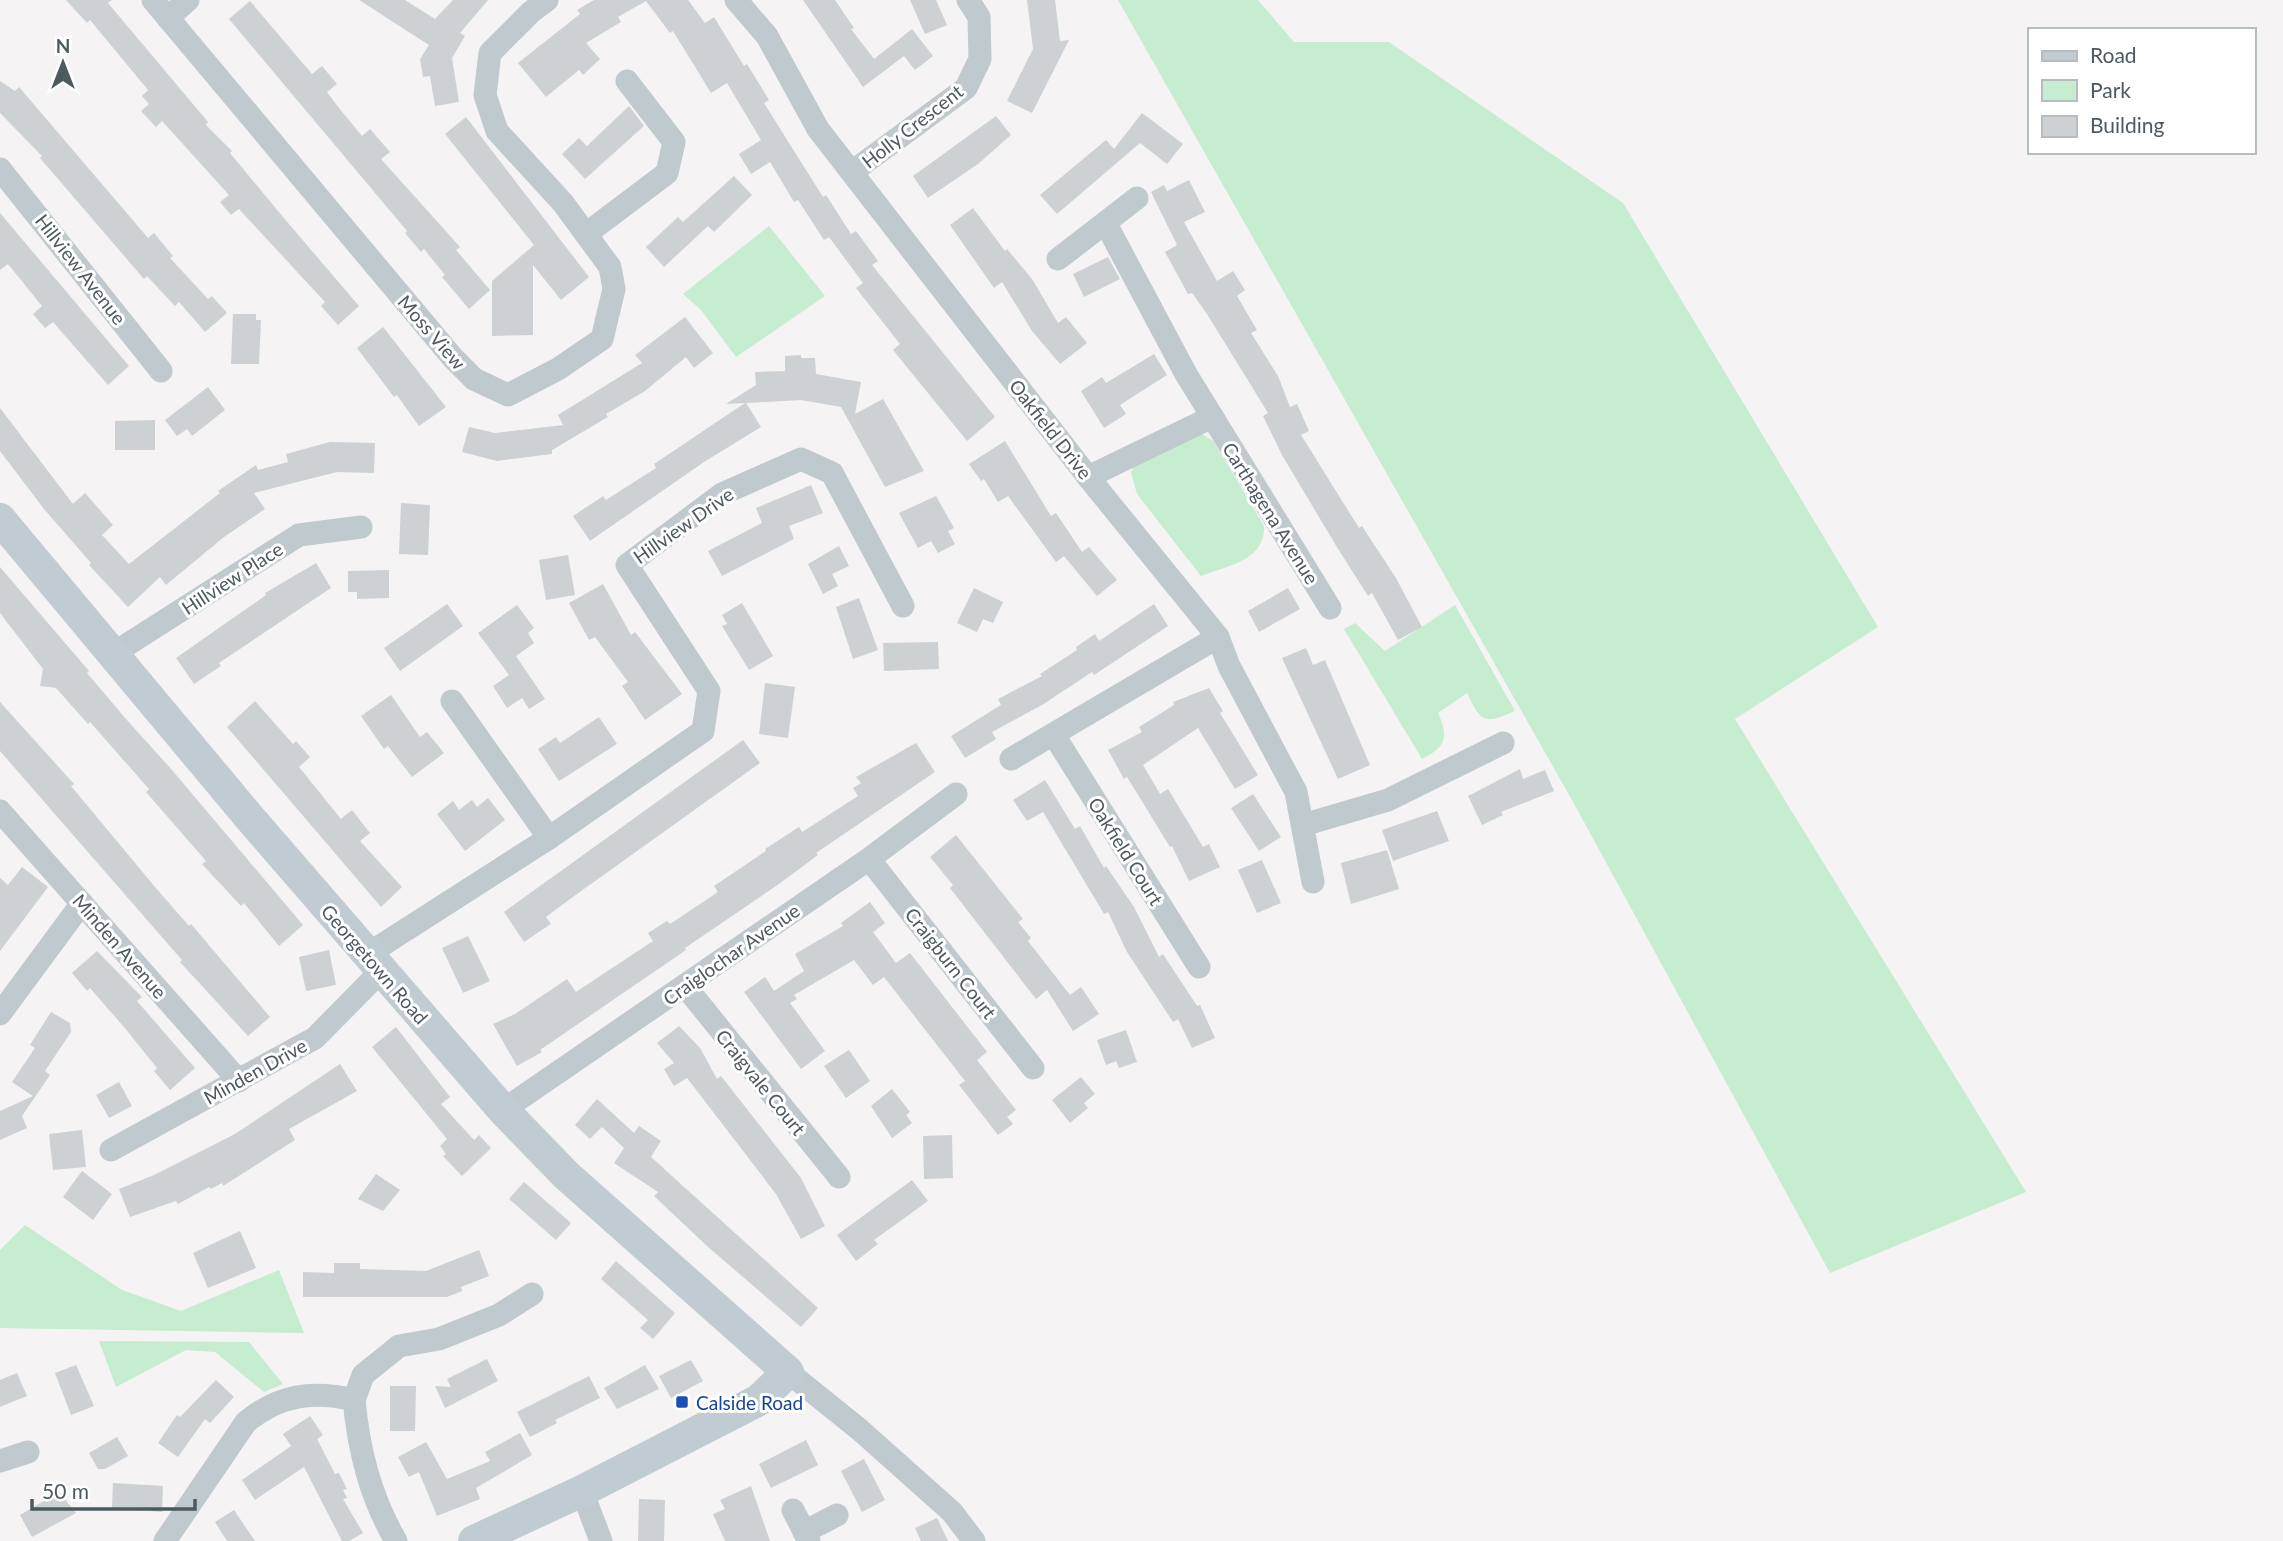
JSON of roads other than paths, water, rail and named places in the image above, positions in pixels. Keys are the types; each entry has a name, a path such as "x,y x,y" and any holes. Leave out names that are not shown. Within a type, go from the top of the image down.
{"street":[{"name":"Moss View","path":"188,0 161,9 453,359 474,379 508,395 558,369 602,339 614,289 610,267 586,234 563,203 497,131 485,95 490,53 531,12 547,0"},
{"name":"Oakfield Drive","path":"736,0 767,36 818,129 1088,477 1218,637 1229,666 1296,792 1313,883"},
{"name":"Holly Crescent","path":"852,172 965,88 980,59 979,17 968,0"},
{"path":"586,234 667,173 674,142 627,82"},
{"name":"Hillview Avenue","path":"0,169 162,371"},
{"path":"1058,259 1137,198"},
{"name":"Carthagena Avenue","path":"1106,224 1186,374 1330,608"},
{"path":"1088,477 1212,417"},
{"name":"Hillview Drive","path":"375,962 703,731 709,691 627,565 722,494 801,459 832,473 903,606"},
{"name":"Georgetown Road","path":"0,519 111,655 503,1110 566,1175 788,1372"},
{"name":"Hillview Place","path":"111,655 299,535 361,527"},
{"path":"1011,759 1218,637"},
{"path":"452,701 549,838"},
{"name":"Oakfield Court","path":"1054,735 1199,967"},
{"path":"1303,825 1388,800 1503,743"},
{"name":"Craiglochar Avenue","path":"503,1110 869,859 956,794"},
{"name":"Minden Avenue","path":"0,811 239,1081"},
{"name":"Craigburn Court","path":"869,859 1033,1068"},
{"path":"0,1014 82,903"},
{"name":"Minden Drive","path":"111,1150 316,1038 375,962"},
{"name":"Craigvale Court","path":"685,986 838,1177"},
{"path":"396,1541 370,1488 358,1444 354,1400 363,1375 399,1346 439,1339 499,1315 532,1294"},
{"path":"474,1541 582,1491 759,1400 788,1372 860,1430 952,1512 974,1541"},
{"path":"164,1541 246,1422 263,1408 301,1394 335,1395 354,1400"},
{"path":"0,1461 28,1452"},
{"path":"582,1491 601,1541"},
{"path":"793,1510 806,1537 838,1515"}],"place":[{"name":"Calside Road","path":"682,1402"}]}
